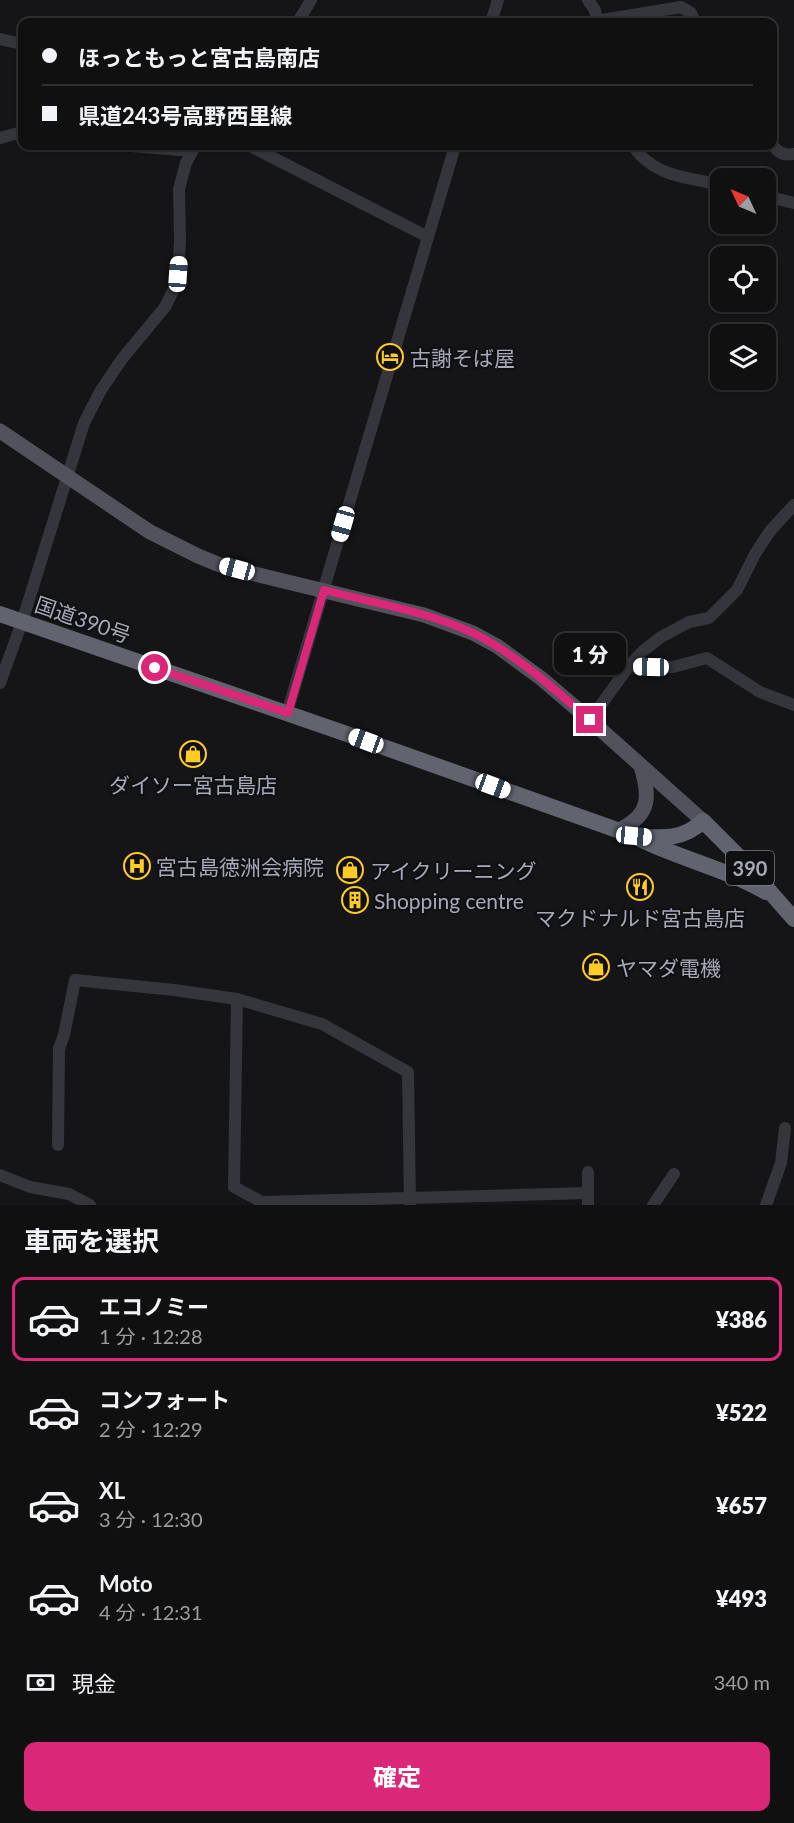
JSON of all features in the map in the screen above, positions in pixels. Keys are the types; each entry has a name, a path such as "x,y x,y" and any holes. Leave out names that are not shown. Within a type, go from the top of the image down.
{"highway":[{"name":"国道390号","path":"0,614 627,833 656,838 674,836 692,831 703,821"},
{"name":"390","path":"703,821 777,898 794,919"},
{"path":"627,833 679,856 736,876 777,898"}],"main road":[{"path":"0,431 150,532 198,556 220,565 424,615 473,633 506,653 542,680 641,764 703,821"},
{"path":"627,833 630,825 645,807 647,786 641,764"}],"street":[{"path":"300,18 311,0"},
{"path":"492,18 498,0"},
{"path":"588,0 595,10 596,18"},
{"path":"619,18 681,7 693,18"},
{"path":"0,39 18,43"},
{"path":"0,138 18,133"},
{"path":"0,683 22,622 84,423 101,390 122,359 165,307 173,291 178,274 180,241 179,189 192,150"},
{"path":"258,150 428,237"},
{"path":"288,713 454,150"},
{"path":"637,150 650,163 672,176 710,183"},
{"path":"776,150 787,155 794,154"},
{"path":"776,199 794,203"},
{"path":"590,720 629,666 661,637 689,622 709,618 724,604 737,590 755,554 770,531 794,505"},
{"path":"629,666 673,667 706,658 760,692 794,705"},
{"path":"58,1145 59,1049 75,980 237,999 322,1024 408,1072 410,1201"},
{"path":"237,999 234,1187 261,1203 588,1199 588,1172"},
{"path":"766,1205 781,1163 785,1128"},
{"path":"653,1205 674,1174"},
{"path":"0,1175 30,1187 69,1194 90,1205"}],"place":[{"name":"古謝そば屋","path":"390,357"},
{"name":"ダイソー宮古島店","path":"193,754"},
{"name":"宮古島徳洲会病院","path":"137,866"},
{"name":"アイクリーニング","path":"350,870"},
{"name":"マクドナルド宮古島店","path":"640,887"},
{"name":"Shopping centre","path":"355,900"},
{"name":"ヤマダ電機","path":"596,967"}],"route":[{"path":"155,668 288,713 324,590 424,615 473,633 497,646 527,668 590,720"}]}
